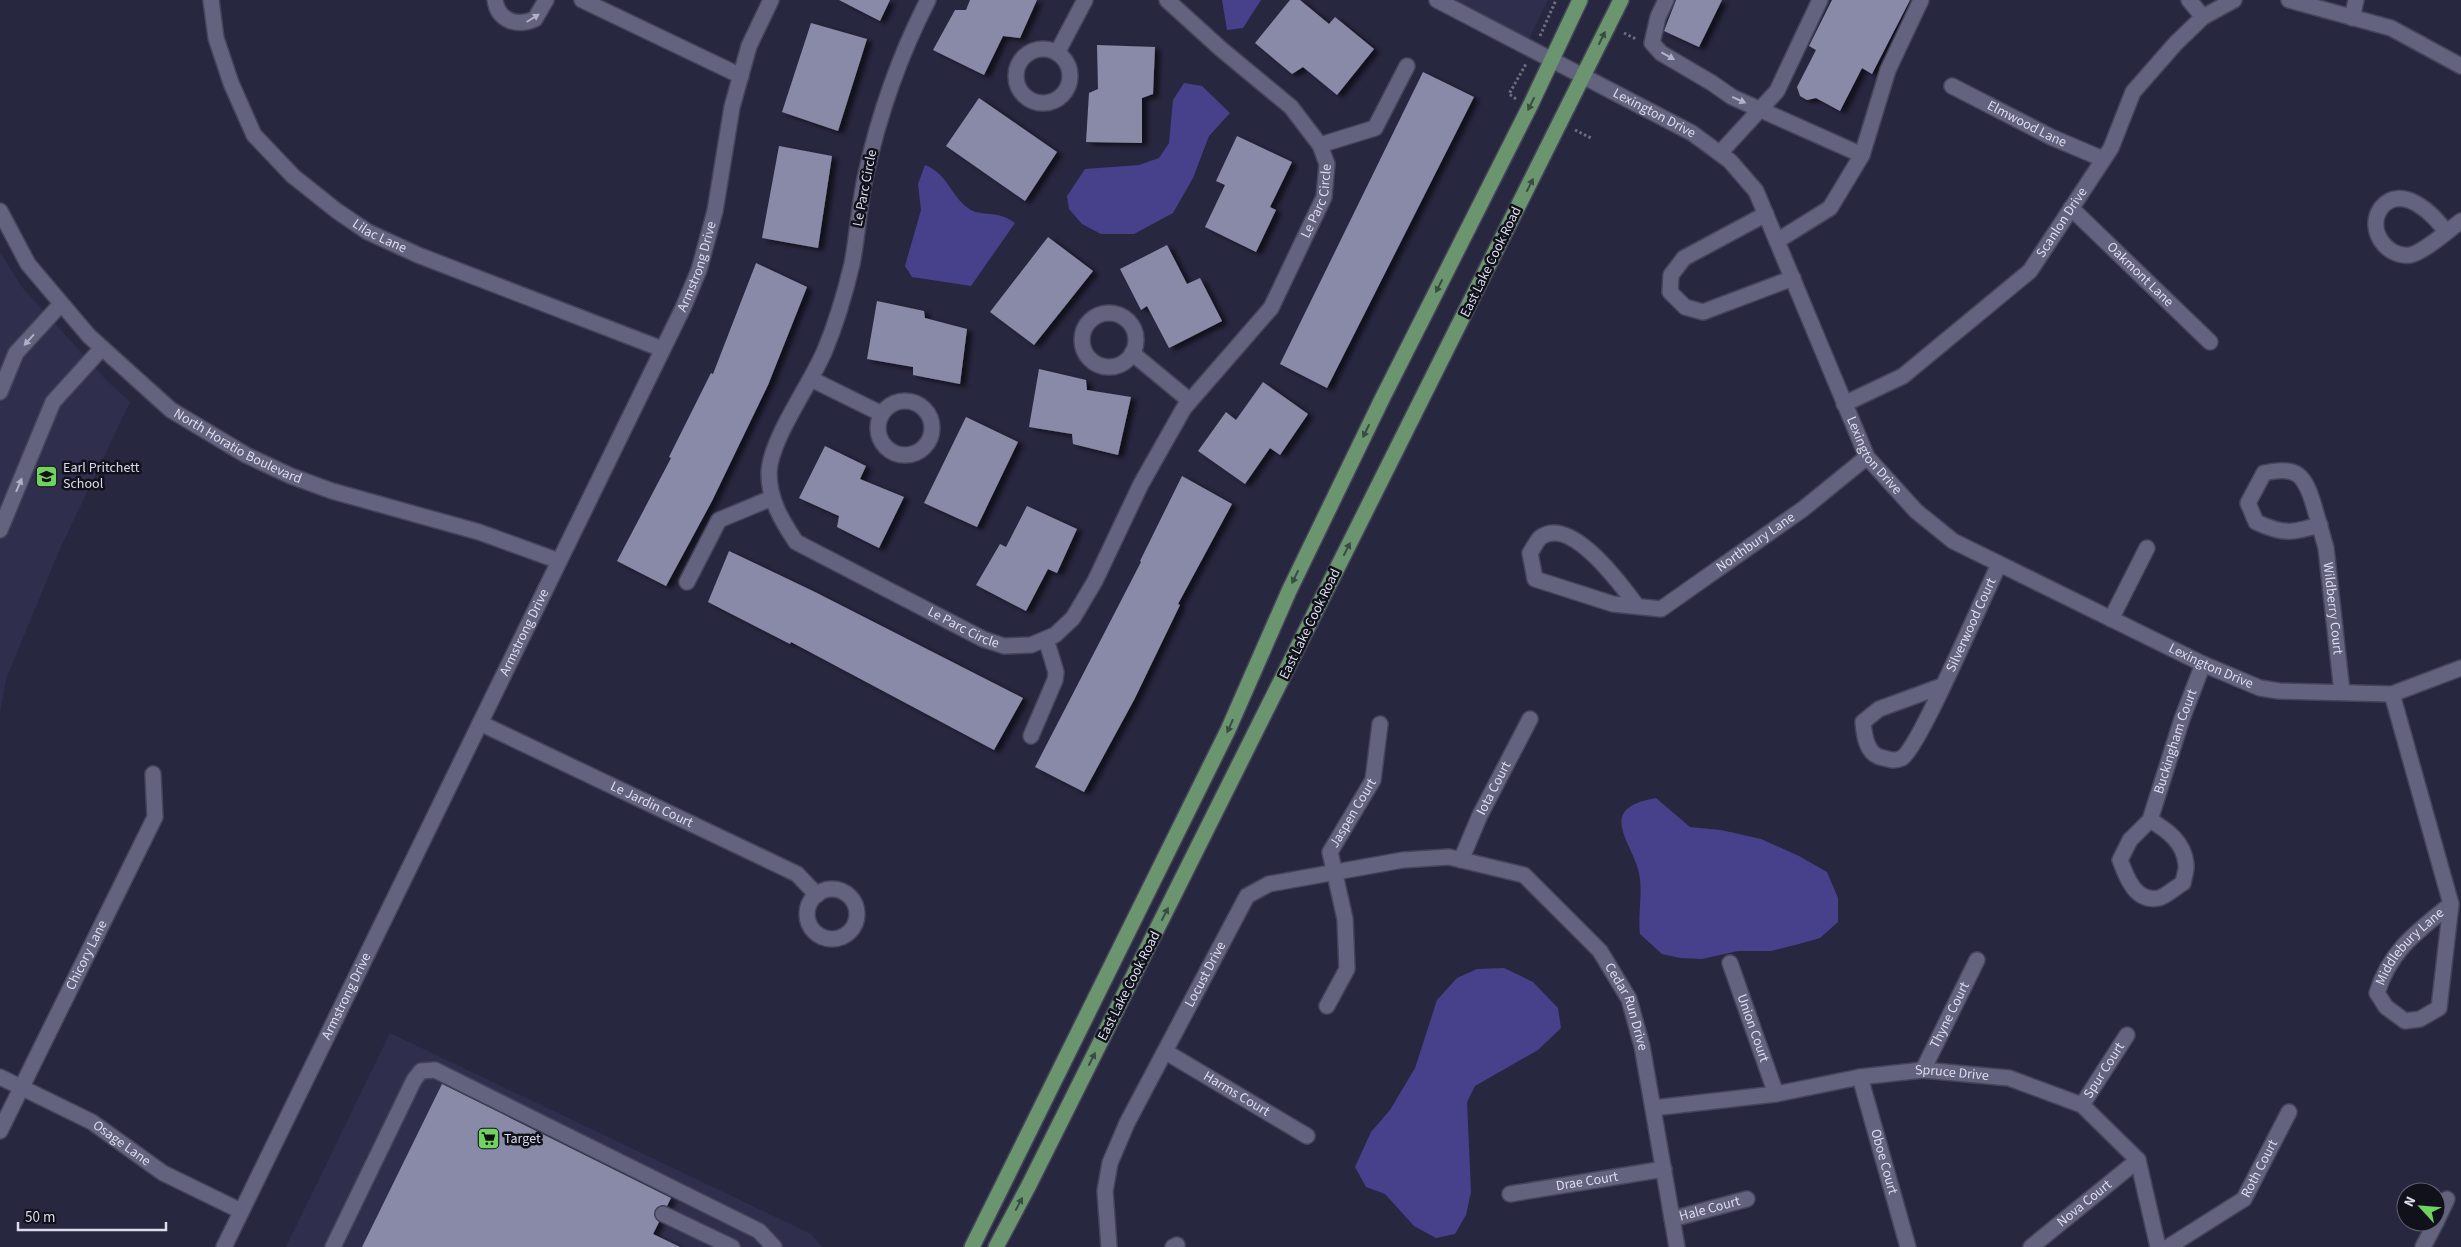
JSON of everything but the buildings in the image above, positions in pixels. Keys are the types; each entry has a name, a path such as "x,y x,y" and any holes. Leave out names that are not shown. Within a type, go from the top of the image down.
{"main road":[{"name":"East Lake Cook Road","path":"972,1247 1228,730 1289,591 1382,399 1552,61 1580,0"},
{"name":"East Lake Cook Road","path":"996,1247 1034,1177 1621,0"}],"street":[{"name":"Lilac Lane","path":"211,0 216,38 231,83 254,135 294,176 337,211 368,232 418,254 662,349"},
{"path":"495,0 498,11 504,17 519,23 535,19 546,0"},
{"path":"582,0 741,76"},
{"name":"Armstrong Drive","path":"224,1247 683,308 703,253 715,211 732,107 749,46 771,0"},
{"name":"Le Parc Circle","path":"928,0 912,30 888,94 866,174 852,264 825,350 773,453 769,474 772,498 782,521 796,542 983,639 1004,646 1031,645 1046,639 1055,635 1073,618 1095,581 1141,484 1184,408 1271,308 1324,197 1326,164 1320,145 1291,108 1167,0"},
{"path":"1057,53 1085,0"},
{"name":"Lexington Drive","path":"1437,0 1451,4 1552,61 1692,133 1730,161 1756,191 1867,457 1923,517 1953,541 2203,664 2260,688 2279,691 2392,694 2461,668"},
{"path":"1666,0 1658,17 1652,43 1661,53 1732,97 1862,155"},
{"path":"1720,153 1777,91 1820,0"},
{"path":"1777,241 1830,208 1862,155 1888,70 1921,0"},
{"path":"2189,0 2203,17"},
{"name":"Scanlon Drive","path":"1844,404 1903,376 2030,271 2111,148 2133,92 2176,43 2203,17 2234,0"},
{"path":"2291,0 2391,28 2461,66"},
{"path":"2352,18 2356,0"},
{"path":"1320,145 1375,128 1407,66"},
{"name":"Elmwood Lane","path":"1952,86 2051,136 2104,159"},
{"path":"2446,232 2431,214 2402,198 2390,202 2381,208 2376,222 2378,235 2384,246 2396,253 2411,255 2446,232 2461,221"},
{"name":"Oakmont Lane","path":"2071,208 2210,342"},
{"name":"North Horatio Boulevard","path":"0,211 28,264 61,304 89,336 171,410 246,454 291,476 332,491 479,532 559,561"},
{"path":"1766,214 1684,258 1671,275 1670,292 1685,307 1703,312 1793,278"},
{"path":"0,392 16,354 61,304"},
{"path":"0,530 53,402 102,348"},
{"path":"1132,353 1190,401"},
{"path":"810,379 882,414"},
{"name":"Northbury Lane","path":"1637,606 1614,574 1586,547 1564,536 1552,533 1540,537 1530,553 1536,579 1612,604 1660,609 1803,509 1867,457"},
{"name":"Wildberry Court","path":"2320,525 2293,532 2275,531 2256,522 2248,503 2264,473 2280,469 2297,474 2307,483 2320,525 2326,548 2342,692"},
{"path":"687,582 719,520 772,498"},
{"path":"2111,619 2148,548"},
{"name":"Silverwood Court","path":"1942,686 1880,709 1863,722 1864,740 1876,756 1894,761 1903,757 1925,722 1942,686 1999,564"},
{"path":"1031,736 1055,680 1056,672 1046,639"},
{"name":"Buckingham Court","path":"2150,820 2167,830 2179,843 2186,864 2182,883 2158,898 2142,895 2128,883 2120,860 2130,840 2150,820 2182,719 2203,664"},
{"name":"Middlebury Lane","path":"2392,694 2451,904 2439,1008 2420,1019 2406,1021 2386,1007 2377,993 2383,974 2403,943 2451,904"},
{"name":"Iota Court","path":"1455,859 1530,720"},
{"name":"Le Jardin Court","path":"480,723 797,874 817,895"},
{"name":"Jaspen Court","path":"1327,1006 1347,969 1345,919 1330,852 1373,780 1380,724"},
{"name":"Chicory Lane","path":"0,1131 155,817 152,774"},
{"name":"Locust Drive","path":"1109,1247 1105,1191 1110,1163 1127,1123 1247,896 1269,884 1335,872 1403,860 1455,859"},
{"name":"Cedar Run Drive","path":"1455,859 1524,875 1600,951 1629,999 1642,1046 1677,1247"},
{"name":"Thyne Court","path":"1923,1070 1977,960"},
{"name":"Union Court","path":"1730,963 1776,1094"},
{"name":"Spur Court","path":"2082,1105 2127,1034"},
{"name":"Harms Court","path":"1166,1052 1307,1136"},
{"path":"333,1247 414,1080 421,1071 434,1070 759,1231 774,1247"},
{"name":"Spruce Drive","path":"1653,1108 1776,1094 1860,1076 1923,1070 2009,1078 2082,1105 2138,1160"},
{"name":"Oboe Court","path":"1860,1076 1908,1247"},
{"name":"Osage Lane","path":"0,1077 92,1122 163,1173 241,1212"},
{"name":"Roth Court","path":"2168,1247 2244,1199 2289,1112"},
{"path":"2138,1160 2158,1247"},
{"name":"Nova Court","path":"2031,1247 2138,1160"},
{"name":"Drae Court","path":"1510,1194 1664,1169"},
{"path":"2446,1202 2448,1198"},
{"name":"Hale Court","path":"1672,1218 1748,1199"},
{"path":"663,1214 732,1247"},
{"path":"2424,1247 2431,1232"}],"shaded area":[{"path":"1222,0 1261,0 1243,28 1227,30"},
{"path":"1450,0 1548,0 1529,39"},
{"path":"1184,83 1202,86 1230,113 1209,136 1193,178 1173,213 1134,234 1101,234 1082,224 1069,209 1067,196 1085,169 1139,165 1159,158 1169,143 1173,100"},
{"path":"925,165 933,169 944,179 968,208 978,213 1002,216 1015,223 971,286 912,277 905,266 921,210 918,184"},
{"name":"Earl Pritchett School","path":"0,252 21,286 107,381 130,402 59,551 6,679 0,714"},
{"path":"1656,798 1690,827 1721,830 1761,839 1799,856 1827,872 1838,898 1838,922 1820,938 1771,951 1738,951 1702,959 1680,958 1662,954 1640,934 1640,879 1637,866 1622,830 1622,819 1626,811 1637,803"},
{"path":"1504,968 1533,982 1558,1008 1561,1028 1538,1050 1475,1086 1467,1102 1471,1192 1466,1215 1455,1234 1436,1238 1414,1226 1385,1194 1366,1187 1355,1167 1371,1132 1390,1110 1415,1068 1437,1000 1457,978 1477,969"},
{"path":"390,1033 811,1234 822,1247 286,1247"}],"place":[{"name":"Earl Pritchett School","path":"47,476"},
{"name":"Target","path":"488,1139"}]}
